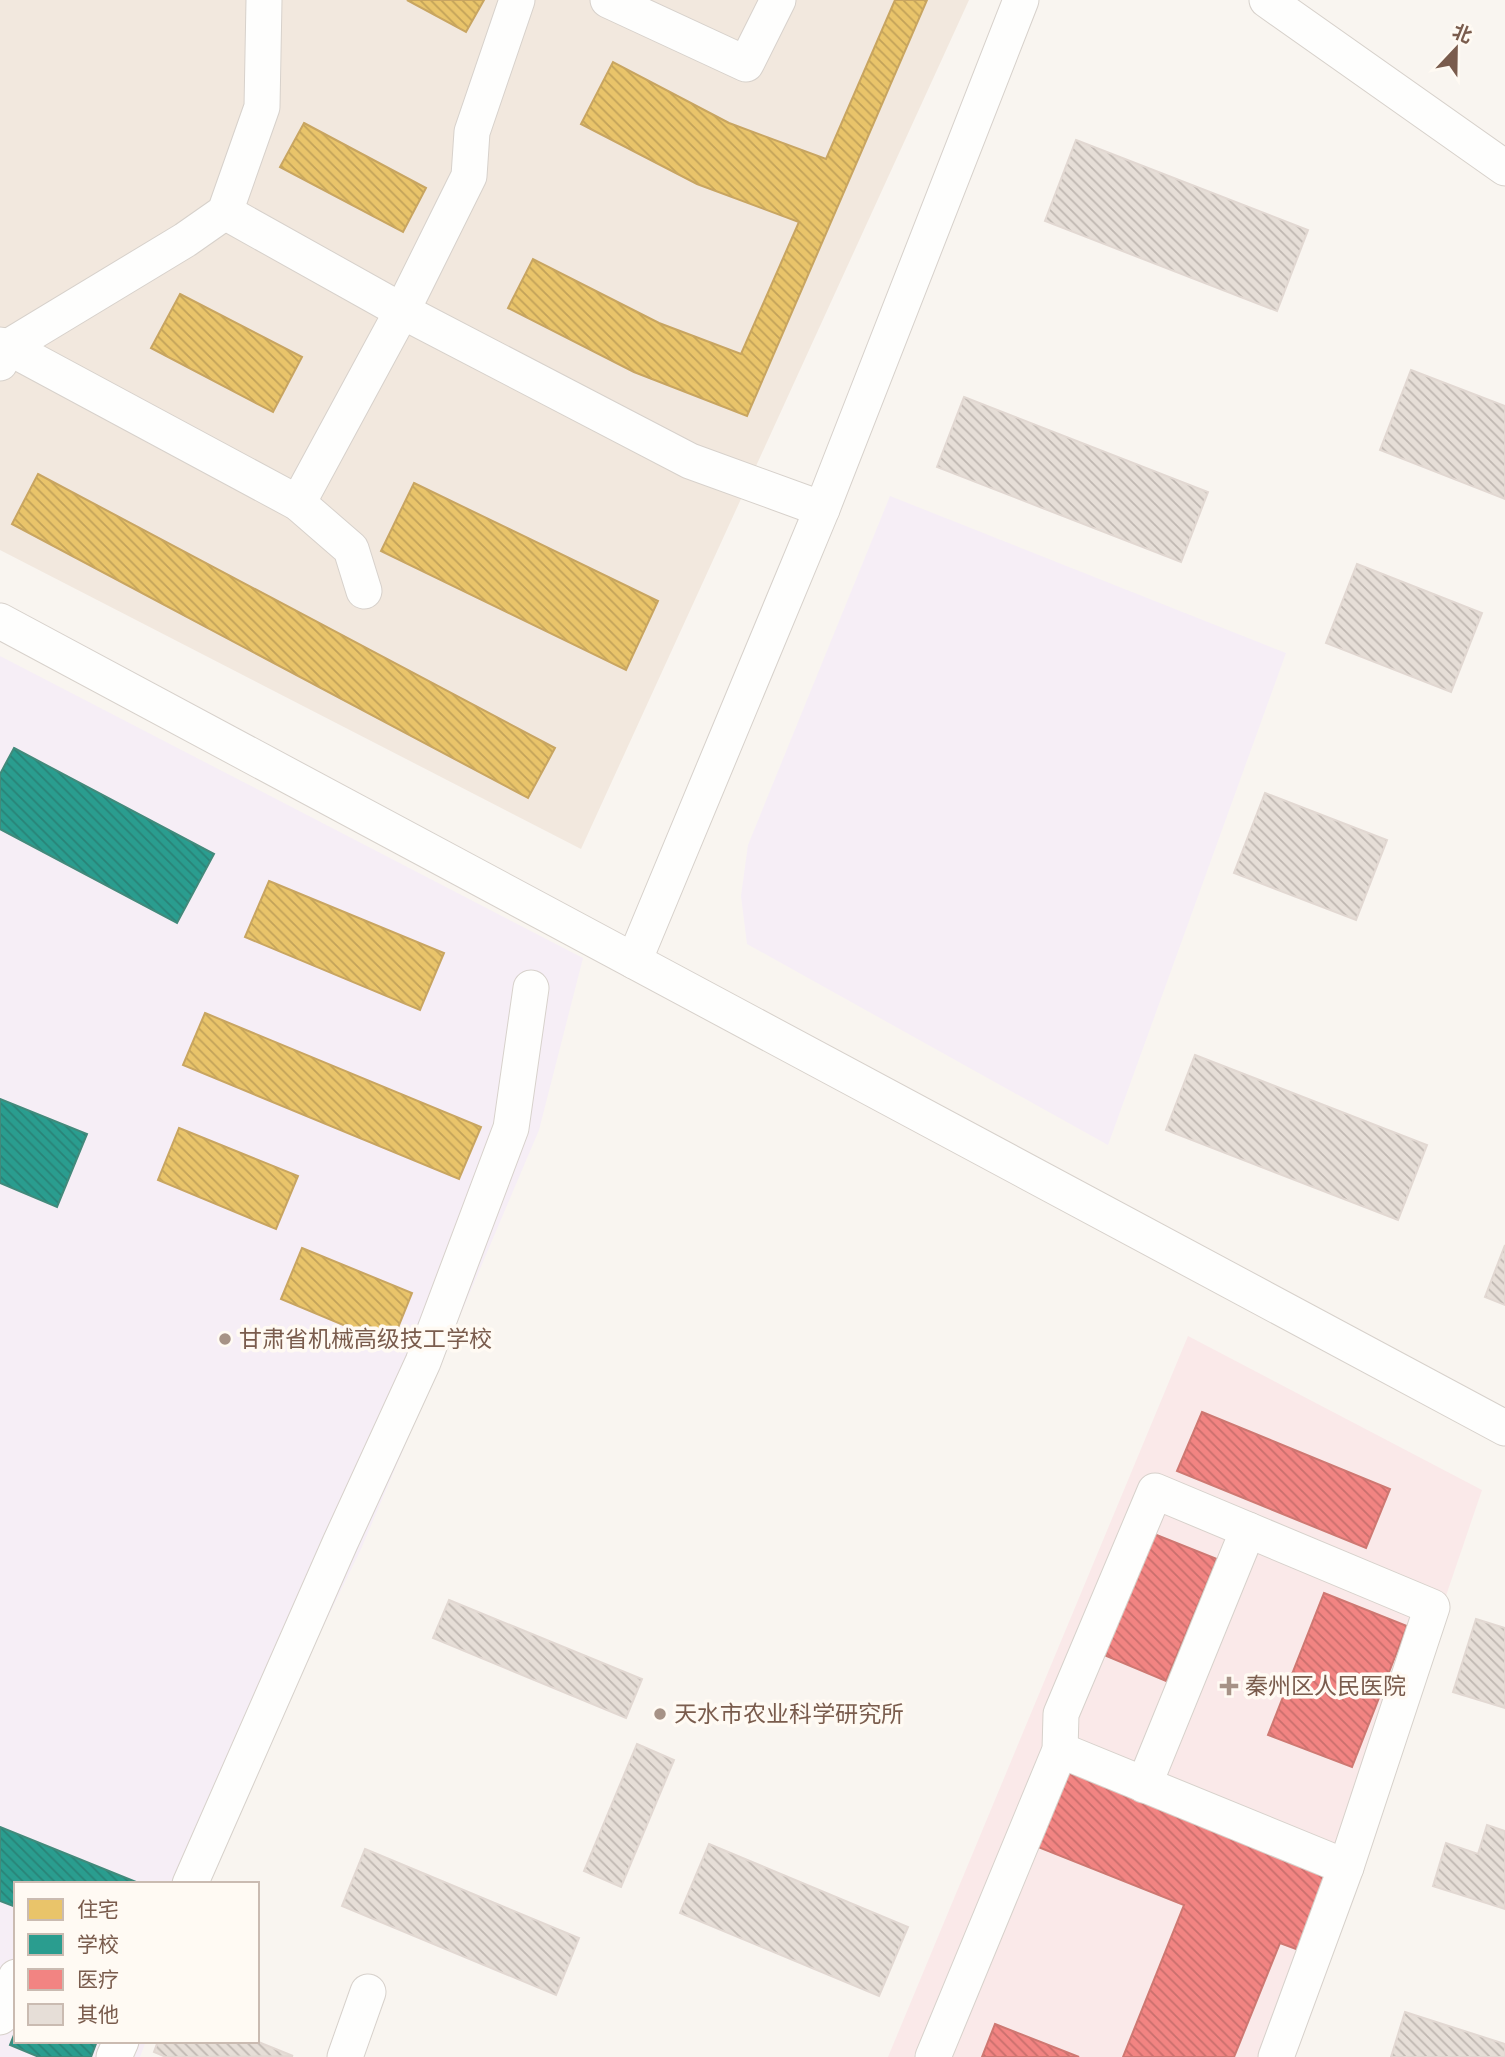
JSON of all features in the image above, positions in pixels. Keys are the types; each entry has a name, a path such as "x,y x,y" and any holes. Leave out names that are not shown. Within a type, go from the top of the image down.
{"street":[{"path":"3,352 185,240 225,212 262,107 264,0"},
{"path":"298,503 402,311 469,176 472,132 517,0"},
{"path":"608,0 746,64 778,0"},
{"path":"634,961 822,509 1021,0"},
{"path":"1267,0 1505,168"},
{"path":"225,212 402,311 690,461 822,509"},
{"path":"3,352 298,503 351,549 363,591"},
{"path":"0,621 1505,1428"},
{"path":"191,1882 423,1362 511,1128 531,988"},
{"path":"933,2057 1060,1750 1061,1714 1155,1491 1432,1607 1346,1867 1276,2057"},
{"path":"1144,1785 1248,1530"},
{"path":"1060,1750 1346,1867"},
{"path":"0,2017 14,1982"},
{"path":"345,2057 368,1992"}],"shaded area":[{"path":"0,0 969,0 581,849 0,550"},
{"path":"890,496 1286,653 1108,1145 747,944 741,896 748,845"},
{"name":"甘肃省机械高级技工学校","path":"0,656 583,958 539,1130 361,1549 233,1812 207,1882 14,1882 14,2043 145,2043 140,2057 0,2057"},
{"name":"秦州区人民医院","path":"1188,1336 1482,1490 1289,2057 888,2057"}],"building: 住宅":[{"path":"407,0 484,0 466,32"},
{"path":"895,0 927,0 747,416 634,372 508,308 533,259 659,323 741,354 799,222 697,184 581,124 613,62 729,123 826,159"},
{"path":"304,123 426,188 403,232 280,167"},
{"path":"180,294 302,357 273,412 151,348"},
{"path":"38,474 555,748 528,798 12,524"},
{"path":"414,483 658,601 626,670 381,551"},
{"path":"269,881 444,953 420,1010 245,937"},
{"path":"205,1013 481,1127 459,1179 183,1065"},
{"path":"179,1128 298,1176 276,1229 158,1180"},
{"path":"302,1248 412,1293 391,1345 281,1299"}],"building: 学校":[{"path":"14,748 214,854 177,923 0,829 0,774"},
{"path":"0,1099 87,1134 57,1207 0,1183"},
{"path":"0,1827 136,1882 14,1882 14,1906 0,1901"},
{"path":"14,2035 14,2043 96,2043 91,2057 39,2057 10,2045"}],"building: 医疗":[{"path":"1202,1412 1390,1489 1366,1548 1177,1471"},
{"path":"1154,1534 1217,1559 1166,1681 1104,1655"},
{"path":"1324,1593 1407,1626 1352,1767 1268,1735"},
{"path":"1069,1769 1334,1875 1304,1952 1280,1943 1234,2057 1123,2057 1184,1905 1038,1847"},
{"path":"995,2024 1079,2057 982,2057"}],"building: 其他":[{"path":"1076,140 1308,230 1277,311 1045,221"},
{"path":"1411,370 1505,406 1505,499 1380,450"},
{"path":"964,397 1208,492 1181,562 937,467"},
{"path":"1357,564 1482,613 1451,692 1326,643"},
{"path":"1265,793 1387,840 1356,920 1234,873"},
{"path":"1195,1055 1427,1145 1398,1220 1166,1130"},
{"path":"1505,1245 1505,1305 1485,1297"},
{"path":"449,1600 642,1679 626,1718 433,1638"},
{"path":"1476,1619 1505,1628 1505,1708 1453,1692"},
{"path":"637,1744 674,1760 621,1887 584,1871"},
{"path":"1487,1825 1505,1831 1505,1909 1433,1886 1446,1843 1478,1854"},
{"path":"709,1844 908,1927 879,1996 680,1913"},
{"path":"365,1849 579,1938 556,1995 342,1906"},
{"path":"1405,2012 1505,2044 1505,2057 1391,2057"},
{"path":"259,2042 293,2056 166,2057 154,2052 157,2043"}],"place":[{"name":"甘肃省机械高级技工学校","path":"225,1339"},
{"name":"秦州区人民医院","path":"1229,1686"},
{"name":"天水市农业科学研究所","path":"660,1714"}]}
